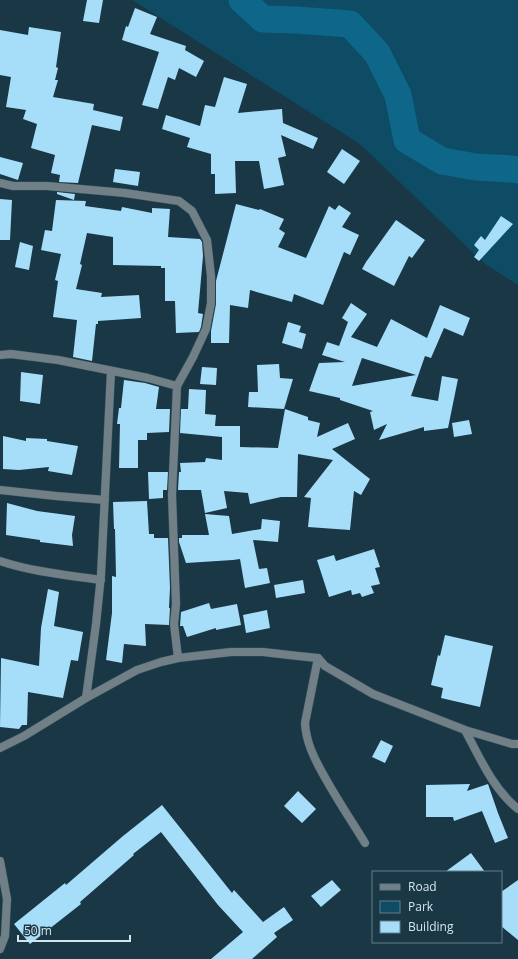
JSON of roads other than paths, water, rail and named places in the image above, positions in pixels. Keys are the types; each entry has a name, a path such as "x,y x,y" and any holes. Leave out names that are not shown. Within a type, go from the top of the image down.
{"street":[{"path":"0,183 13,186 47,186 125,192 178,202 192,211 207,240 211,276 211,303 206,328 177,386 172,495 176,604 174,624 178,658"},
{"path":"0,355 11,354 58,360 148,378 177,386"},
{"path":"86,698 101,580 111,371"},
{"path":"0,490 105,500"},
{"path":"0,561 37,571 101,580"},
{"path":"0,748 24,736 86,698 137,670 178,658 231,652 263,652 318,658 325,666 373,694 465,730 512,744 518,744"},
{"path":"318,658 305,723 306,733 313,755 328,783 365,842"},
{"path":"465,730 491,779 509,802 518,809"},
{"path":"0,861 7,899 5,936 0,949"}],"waterway":[{"path":"242,0 263,19 350,24 377,53 398,95 407,140 442,161 476,167 518,170"}]}
